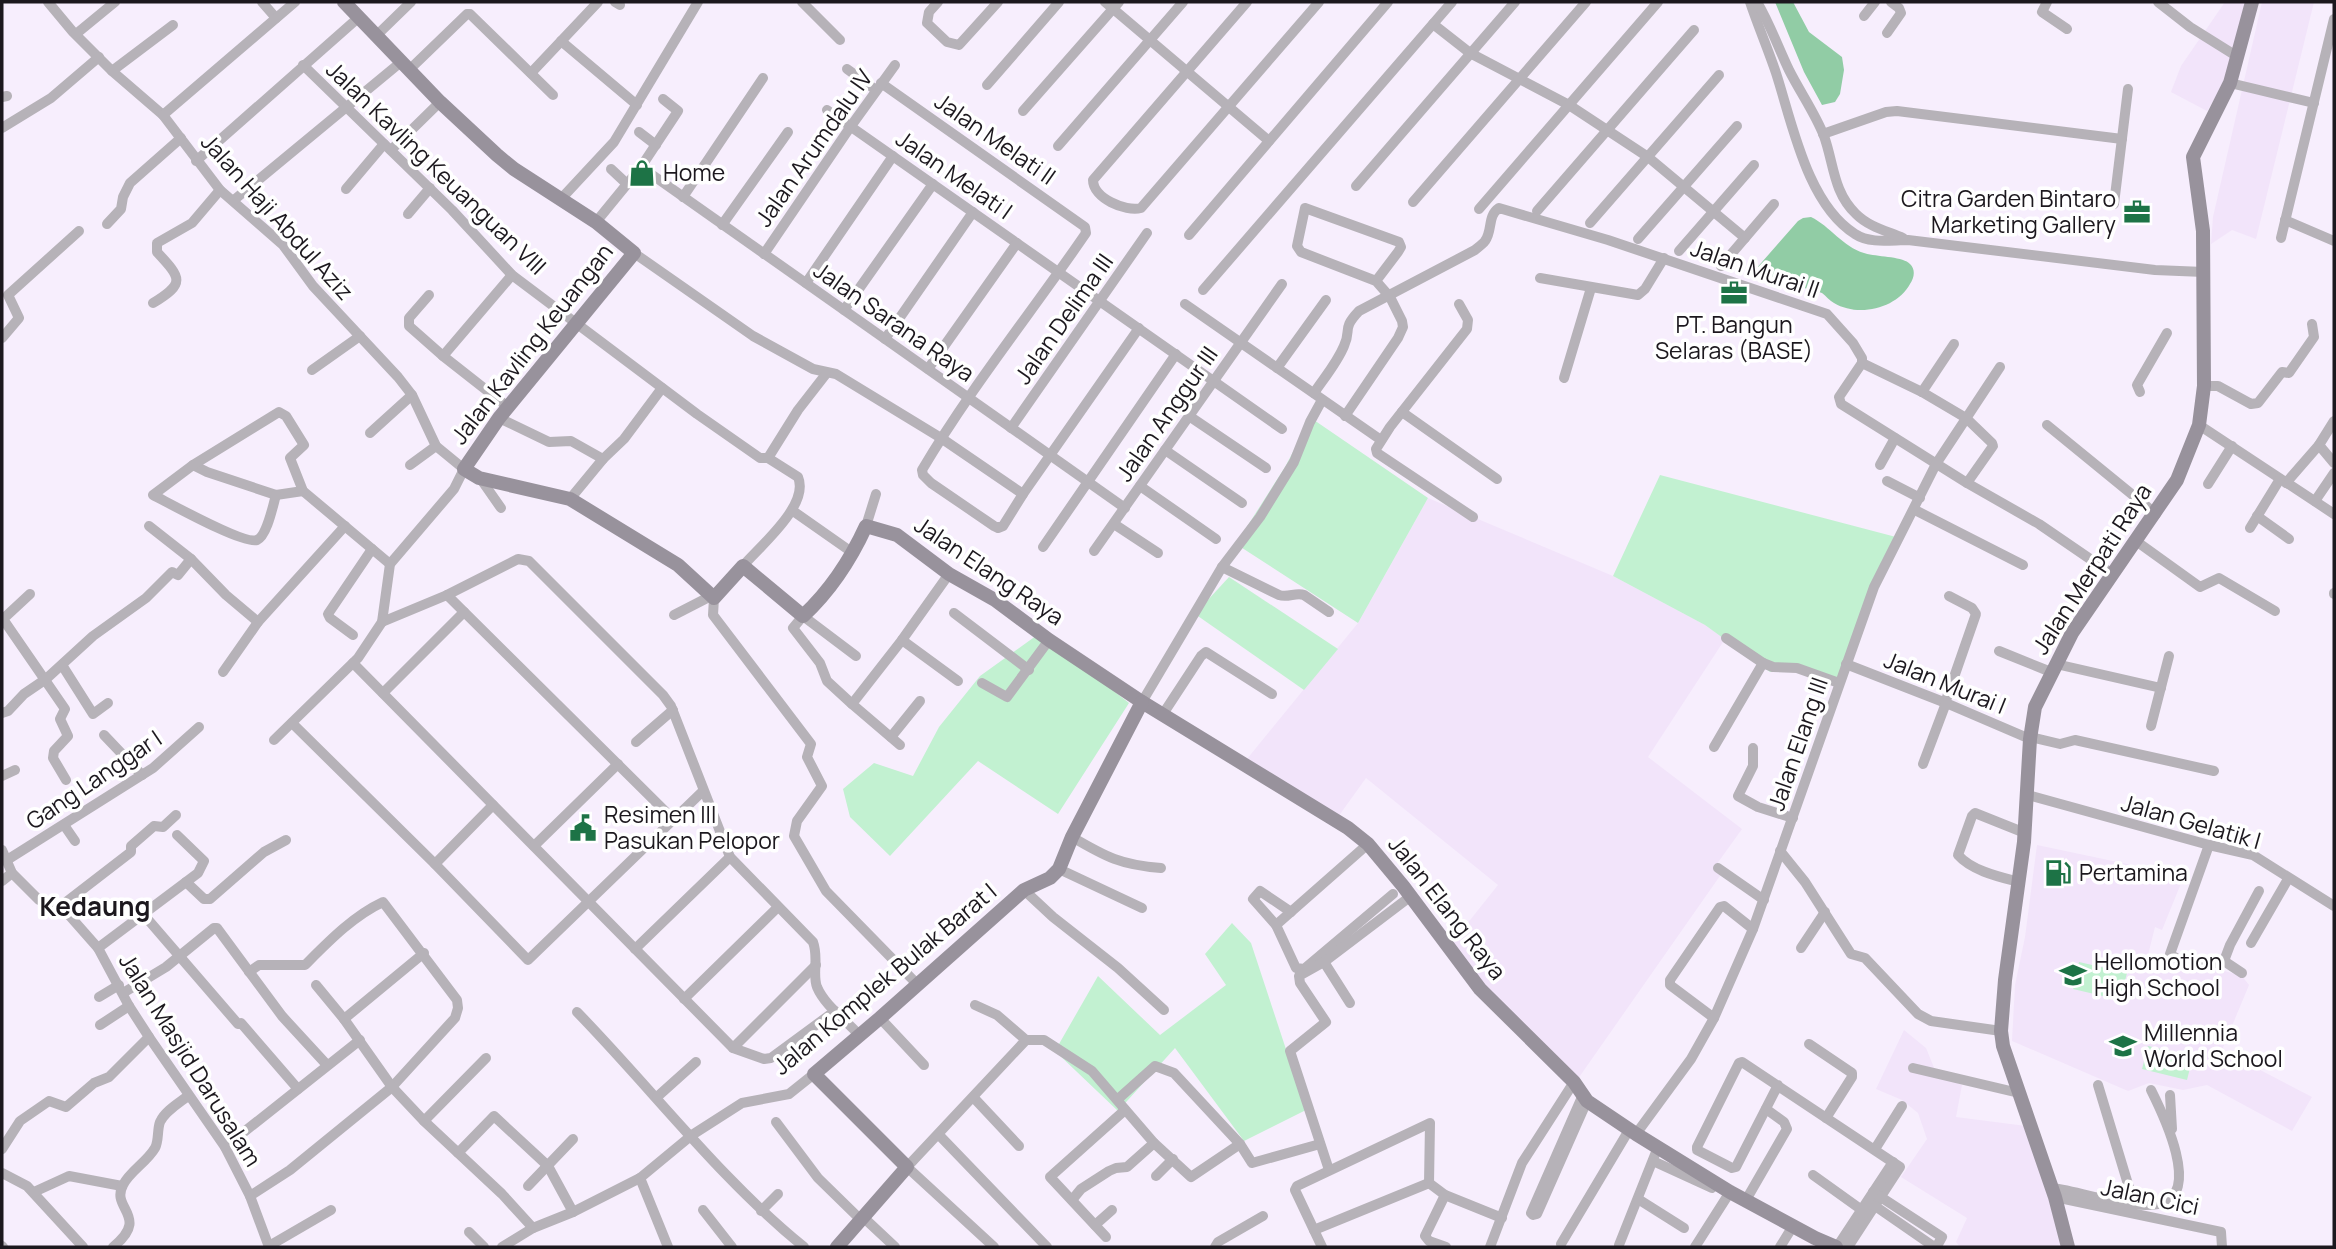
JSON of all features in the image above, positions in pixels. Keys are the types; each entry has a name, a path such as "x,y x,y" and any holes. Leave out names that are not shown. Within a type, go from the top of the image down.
{"street":[{"name":"Jalan Haji Abdul Aziz","path":"48,2 112,71 163,115 220,190 283,245 313,286 412,395 436,446 464,468"},
{"path":"76,34 115,2"},
{"path":"262,2 276,18"},
{"path":"163,115 295,2"},
{"name":"Jalan Kavling Keuangan","path":"344,2 440,102 497,155 596,222 634,253 504,413 464,468"},
{"path":"376,36 411,2"},
{"path":"682,2 691,11"},
{"path":"560,200 614,142 698,2"},
{"path":"803,2 840,40"},
{"path":"938,2 929,12 927,23 947,42 960,45 998,2"},
{"path":"987,85 1059,2"},
{"path":"1058,146 1183,2"},
{"path":"1247,2 1093,180 1095,191 1132,211 1141,208 1319,2"},
{"path":"1189,235 1388,2"},
{"path":"1203,290 1452,2"},
{"path":"1356,186 1515,2"},
{"path":"1413,202 1586,2"},
{"path":"1479,209 1658,2"},
{"path":"1750,2 1802,158 1821,195 1843,225 1857,236 1876,241 1908,240 2155,270 2204,272"},
{"path":"1757,2 1770,23 1789,70 1823,134 1834,182 1842,197 1868,224 1908,240"},
{"path":"1864,16 1875,2"},
{"path":"1887,33 1901,13 1891,2"},
{"path":"2047,2 2042,12 2067,29"},
{"path":"2158,2 2190,27 2238,57"},
{"name":"Jalan Merpati Raya","path":"2068,1247 2054,1192 2003,1046 2001,1031 2005,980 2025,833 2030,738 2035,707 2072,633 2177,480 2199,425 2204,386 2204,272 2203,231 2193,157 2230,83 2252,2"},
{"path":"531,73 592,4"},
{"path":"1023,111 1112,4 1150,40 1269,141"},
{"path":"234,201 467,14 553,95"},
{"path":"196,161 358,18"},
{"path":"2281,238 2334,19"},
{"path":"1433,24 1470,54 1569,105 1648,157 1745,238"},
{"path":"112,71 173,25"},
{"path":"1537,211 1694,30"},
{"path":"561,41 637,105"},
{"path":"2,128 51,97 99,57"},
{"name":"Jalan Kavling Keuanguan VIII","path":"303,65 430,188 512,275 760,458 768,458 798,477 800,481 793,511"},
{"name":"Jalan Arumdalu IV","path":"764,254 895,65"},
{"name":"Jalan Melati II","path":"847,69 879,86 1085,227 1086,233 1059,272"},
{"path":"1776,74 1789,70"},
{"path":"1590,223 1719,75"},
{"path":"683,197 763,78"},
{"path":"2230,83 2314,103"},
{"path":"2114,204 2128,89"},
{"path":"596,222 641,167 678,111 663,99"},
{"path":"346,189 388,147 440,102"},
{"name":"Jalan Melati I","path":"827,110 1282,429"},
{"path":"1823,134 1886,112 1897,111 2122,139"},
{"path":"1638,239 1737,126"},
{"path":"639,132 656,145"},
{"path":"722,225 788,132"},
{"path":"107,224 121,209 130,183 180,138"},
{"path":"806,283 893,156"},
{"path":"1679,251 1754,165"},
{"name":"Jalan Sarana Raya","path":"641,167 1125,508"},
{"path":"611,169 627,184"},
{"path":"844,310 933,184"},
{"path":"408,214 430,188"},
{"path":"153,303 176,286 174,270 157,252 157,243 192,223 220,190"},
{"path":"1721,266 1774,204"},
{"path":"1345,416 1403,327 1402,321 1390,297 1376,281 1301,252 1297,246 1305,208 1399,242 1401,247 1376,281"},
{"name":"Jalan Murai II","path":"1390,297 1485,242 1492,215 1499,208 1664,258 1827,314 1853,343 1862,363"},
{"path":"885,339 973,212"},
{"path":"1843,225 1855,213"},
{"path":"2285,220 2334,241"},
{"path":"2,338 19,318 8,295 79,231"},
{"name":"Jalan Delima III","path":"1012,428 1147,233"},
{"path":"928,369 1017,243"},
{"path":"634,253 753,337 813,369 835,374 941,438 1023,494"},
{"path":"1540,278 1637,295 1645,289 1664,258"},
{"path":"1059,272 941,438 922,470 930,483 998,528 1003,526 1139,328"},
{"path":"443,356 512,275"},
{"name":"Jalan Anggur III","path":"1094,551 1282,284"},
{"path":"1564,377 1591,288"},
{"path":"429,295 409,318 408,324 504,413 549,442 571,441 603,459"},
{"path":"1142,908 1059,869 1072,836 1143,702 1222,567 1260,517 1294,462 1318,396 1344,346 1346,327 1359,311 1390,297"},
{"path":"1277,368 1326,300"},
{"path":"1185,304 1381,440"},
{"path":"1459,304 1468,320 1468,327 1376,448 1377,453 1473,517"},
{"path":"2204,386 2218,386 2251,404 2258,403 2282,372 2289,373 2313,339 2312,324"},
{"path":"2140,392 2137,385 2167,333"},
{"path":"312,370 360,336"},
{"path":"1922,392 1954,344"},
{"path":"1043,547 1176,354"},
{"path":"1967,483 1993,443 1966,418 1922,392 1862,363 1839,397 1839,402 1857,416 1967,483 2039,524 2112,575"},
{"name":"Jalan Elang III","path":"1560,1244 1632,1132 1691,1059 1714,1018 1764,900 1874,587 1936,464 2000,367"},
{"path":"768,458 798,410 826,374"},
{"path":"570,499 603,459 624,439 662,388"},
{"path":"370,433 412,395"},
{"path":"276,495 265,531 260,539 254,541 236,537 153,495 193,465 279,412 285,416 304,445 290,458 303,491 390,564"},
{"path":"1402,412 1497,479"},
{"path":"1189,416 1266,468"},
{"path":"2250,528 2283,481 2319,445 2334,421"},
{"path":"2047,425 2156,514"},
{"path":"2199,425 2334,514"},
{"path":"1880,465 1895,438"},
{"path":"2319,445 2334,463"},
{"path":"410,465 436,446"},
{"path":"2208,484 2232,446"},
{"path":"1166,450 1242,503"},
{"path":"193,465 276,495 303,491"},
{"path":"274,740 353,663 382,622 390,564 454,488 464,468 480,478 570,499 678,565 713,597 713,615 811,744 807,757 822,786 797,821 794,836 809,865 840,907 917,984"},
{"path":"2315,501 2334,473"},
{"path":"480,478 501,508"},
{"path":"1887,481 1920,498"},
{"path":"1140,486 1216,539"},
{"path":"876,494 866,526 838,578 793,628 820,663 827,681 900,745"},
{"path":"1915,510 2023,565"},
{"path":"674,615 713,597 793,511 853,553"},
{"path":"2257,516 2289,539"},
{"path":"1114,524 1158,553"},
{"path":"149,526 191,559 226,595 258,622"},
{"path":"223,672 258,622 345,526"},
{"name":"Jalan Elang Raya","path":"866,526 897,535 949,574 995,600 1049,640 1143,702 1348,828 1368,844 1411,896 1480,989 1574,1082 1585,1099 1632,1132 1655,1154 1837,1247"},
{"path":"2136,541 2200,587 2219,578 2275,611"},
{"path":"353,635 328,614 372,549"},
{"path":"2,713 62,666 93,636 146,598 169,575 173,572 178,575 191,559"},
{"path":"382,622 518,559 529,561 663,695 673,710 730,857 813,942 817,953 817,988 859,1035"},
{"path":"743,566 856,656"},
{"path":"1222,567 1279,596 1304,595 1329,612"},
{"path":"852,704 949,574"},
{"path":"30,594 3,619 65,709 60,719 68,736 54,751 52,758 66,780"},
{"path":"447,594 673,819"},
{"path":"1923,764 1976,614 1972,607 1949,596"},
{"path":"383,693 464,612"},
{"path":"954,613 1029,670"},
{"path":"1726,638 1773,667 1797,668 1839,683"},
{"path":"902,640 958,681"},
{"path":"982,683 1007,697 1049,640"},
{"path":"1999,651 2054,668 2161,688"},
{"path":"1163,714 1206,652 1272,694"},
{"path":"2151,726 2169,656"},
{"path":"353,663 733,1048 764,1059 771,1058 835,1010"},
{"path":"1714,747 1763,663"},
{"name":"Jalan Murai I","path":"1846,664 2030,738 2060,744 2075,740 2214,771"},
{"path":"62,666 93,715 108,703"},
{"path":"891,737 920,701"},
{"path":"636,742 673,710"},
{"path":"292,723 435,863 528,960 703,791"},
{"name":"Gang Langgar I","path":"7,860 142,775 199,727"},
{"path":"104,734 142,775"},
{"path":"1753,748 1753,766 1738,796 1758,807 1793,817"},
{"path":"534,846 618,764"},
{"path":"2,776 15,770"},
{"name":"Jalan Gelatik I","path":"2028,795 2253,855 2334,906"},
{"path":"435,863 493,805"},
{"path":"2019,882 1993,875 1962,860 1958,855 1975,813 2025,833"},
{"path":"61,906 131,852 131,846 154,826 163,827 176,815"},
{"path":"64,825 75,841"},
{"path":"98,948 198,873 204,861 177,835"},
{"path":"1072,836 1115,860 1133,866 1161,868"},
{"path":"186,882 207,900 256,859 286,840"},
{"path":"1276,925 1368,844"},
{"path":"2209,845 2170,954 2184,964 2205,965 2224,961 2242,973"},
{"name":"Jalan Masjid Darusalam","path":"2,850 12,873 39,900 61,906 98,948 129,1006 225,1147 250,1196 269,1247"},
{"path":"1780,850 1825,912 1851,954 1865,958 1918,1014 1931,1021 2001,1031"},
{"path":"635,949 730,857"},
{"path":"1718,868 1764,900"},
{"name":"Jalan Komplek Bulak Barat I","path":"502,1247 533,1227 573,1212 640,1178 692,1135 742,1103 789,1094 880,1018 1024,890 1050,878 1059,869"},
{"path":"2,881 12,873"},
{"path":"2251,943 2288,879"},
{"path":"1024,890 1164,1010"},
{"path":"1291,912 1260,891 1253,899 1276,925 1296,968 1300,971 1394,894"},
{"path":"2224,961 2259,891"},
{"path":"1329,1170 1290,1051 1325,1022 1300,983 1299,976 1324,962 1411,896"},
{"path":"249,972 259,965 305,965 330,940 371,908 383,902 424,953 457,1000 458,1008 455,1018 392,1087 289,1170 250,1196"},
{"path":"1714,1018 1670,985 1670,981 1720,907 1724,906 1753,929"},
{"path":"684,999 778,908"},
{"path":"1801,948 1825,912"},
{"path":"144,915 298,1089"},
{"path":"100,997 155,976 215,927 282,1016 327,1065"},
{"path":"344,1019 424,953"},
{"path":"1324,962 1350,1003"},
{"path":"733,1048 816,965"},
{"path":"316,985 360,1040 392,1087 533,1227"},
{"path":"975,1005 997,1015 1026,1040"},
{"path":"100,1025 129,1006"},
{"path":"577,1012 761,1211 804,1247"},
{"path":"880,1018 924,1065"},
{"path":"2,1149 20,1121 49,1101 66,1107 94,1083 108,1077 149,1037"},
{"path":"837,1247 907,1167 1026,1040 1038,1039 1050,1043 1093,1071 1154,1143 1192,1177 1240,1144"},
{"path":"225,1147 360,1040"},
{"path":"1809,1044 1852,1073 1826,1118"},
{"path":"424,1121 486,1058"},
{"path":"657,1097 696,1062"},
{"path":"1778,1085 1736,1167 1732,1168 1697,1150 1739,1063 1742,1062 1778,1085 1826,1118 1875,1149 1893,1162 1848,1247"},
{"path":"1118,1098 1154,1066 1174,1073 1240,1144 1252,1163 1320,1144"},
{"path":"1913,1068 2019,1093"},
{"path":"814,1074 907,1167 994,1247"},
{"path":"1490,1247 1522,1163 1574,1082"},
{"path":"2098,1085 2134,1204"},
{"path":"2151,1090 2172,1135"},
{"path":"2054,1192 2134,1204 2164,1202 2176,1192 2179,1180 2172,1135 2170,1095"},
{"path":"113,1247 130,1229 130,1220 121,1196 122,1186 156,1147 160,1121 168,1111 188,1096"},
{"path":"974,1098 1020,1146"},
{"path":"1585,1099 1537,1214 1533,1215 1531,1213 1585,1099"},
{"path":"1875,1149 1902,1106"},
{"path":"1746,1200 1787,1129 1784,1122 1766,1109"},
{"path":"1106,1237 1050,1177 1125,1111"},
{"path":"458,1153 494,1116 548,1166 573,1212"},
{"path":"776,1122 818,1178 895,1247"},
{"path":"1322,1247 1295,1190 1297,1186 1430,1124 1429,1184"},
{"path":"939,1135 1047,1247"},
{"path":"528,1186 573,1139"},
{"path":"1072,1200 1081,1189 1109,1171 1127,1167 1154,1143"},
{"path":"1619,1245 1655,1154 1712,1188"},
{"path":"1156,1176 1173,1159"},
{"path":"2,1173 21,1181 34,1192 83,1247"},
{"path":"1812,1175 1941,1235 1937,1246 1933,1246 1872,1204"},
{"path":"34,1192 69,1176 122,1186"},
{"path":"640,1178 668,1247"},
{"path":"1429,1184 1444,1195 1502,1218"},
{"path":"1314,1230 1429,1184"},
{"path":"1695,1247 1730,1192"},
{"name":"Jalan Cici","path":"2054,1192 2221,1232 2222,1247"},
{"path":"761,1211 778,1194"},
{"path":"1444,1195 1425,1236 1429,1241 1446,1247"},
{"path":"1638,1199 1684,1228"},
{"path":"1837,1247 1872,1204"},
{"path":"269,1247 331,1210"},
{"path":"704,1210 732,1247"},
{"path":"1095,1225 1112,1210"},
{"path":"1215,1247 1218,1242 1263,1216"},
{"path":"1780,1247 1793,1226"},
{"path":"469,1232 484,1247"}],"shaded area":[{"path":"1775,2 1793,2 1809,32 1842,57 1844,70 1840,94 1835,102 1822,105 1804,72"},
{"path":"2225,2 2247,2 2227,78 2207,111 2171,92 2181,66"},
{"path":"2262,2 2314,2 2256,239 2232,230 2211,244 2213,217"},
{"path":"1811,217 1856,250 1901,259 1910,264 1913,277 1904,292 1887,305 1855,310 1834,303 1822,293 1786,283 1755,270 1798,221"},
{"path":"1311,418 1428,498 1358,623 1236,544 1285,467"},
{"path":"1660,475 1896,537 1838,681 1805,672 1770,672 1705,625 1613,576"},
{"path":"1428,498 1613,576 1705,625 1725,639 1648,757 1742,829 1714,868 1722,873 1575,1083 1447,949 1498,885 1366,778 1338,817 1247,759 1358,623"},
{"path":"1229,577 1338,649 1304,690 1195,614"},
{"path":"1040,633 1129,703 1058,814 978,761 890,856 850,817 843,789 874,763 913,776 939,727 980,676"},
{"path":"2037,845 2184,876 2162,930 2155,927 2144,971 2214,968 2242,976 2249,985 2222,1050 2312,1097 2292,1131 2207,1085 2183,1090 2149,1083 2128,1091 2012,1041 2015,985 2025,937"},
{"path":"1232,923 1251,943 1306,1110 1244,1141 1175,1048 1118,1111 1055,1051 1098,976 1160,1035 1226,985 1205,954"},
{"path":"2079,962 2127,973 2120,1000 2073,989"},
{"path":"1904,1030 1926,1048 1937,1075 1962,1085 1956,1117 2026,1126 2045,1180 2062,1247 1960,1247 1956,1242 1967,1218 1901,1177 1927,1139 1918,1113 1902,1100 1876,1089"},
{"path":"2148,1046 2193,1056 2187,1080 2142,1069"}],"place":[{"name":"Home","path":"642,173"},
{"name":"Citra Garden Bintaro Marketing Gallery","path":"2137,212"},
{"name":"PT. Bangun Selaras (BASE)","path":"1734,293"},
{"name":"Resimen III Pasukan Pelopor","path":"583,828"},
{"name":"Pertamina","path":"2058,873"},
{"name":"Hellomotion High School","path":"2073,975"},
{"name":"Millennia World School","path":"2123,1046"}],"district":[{"name":"Kedaung","path":"95,907"}]}
